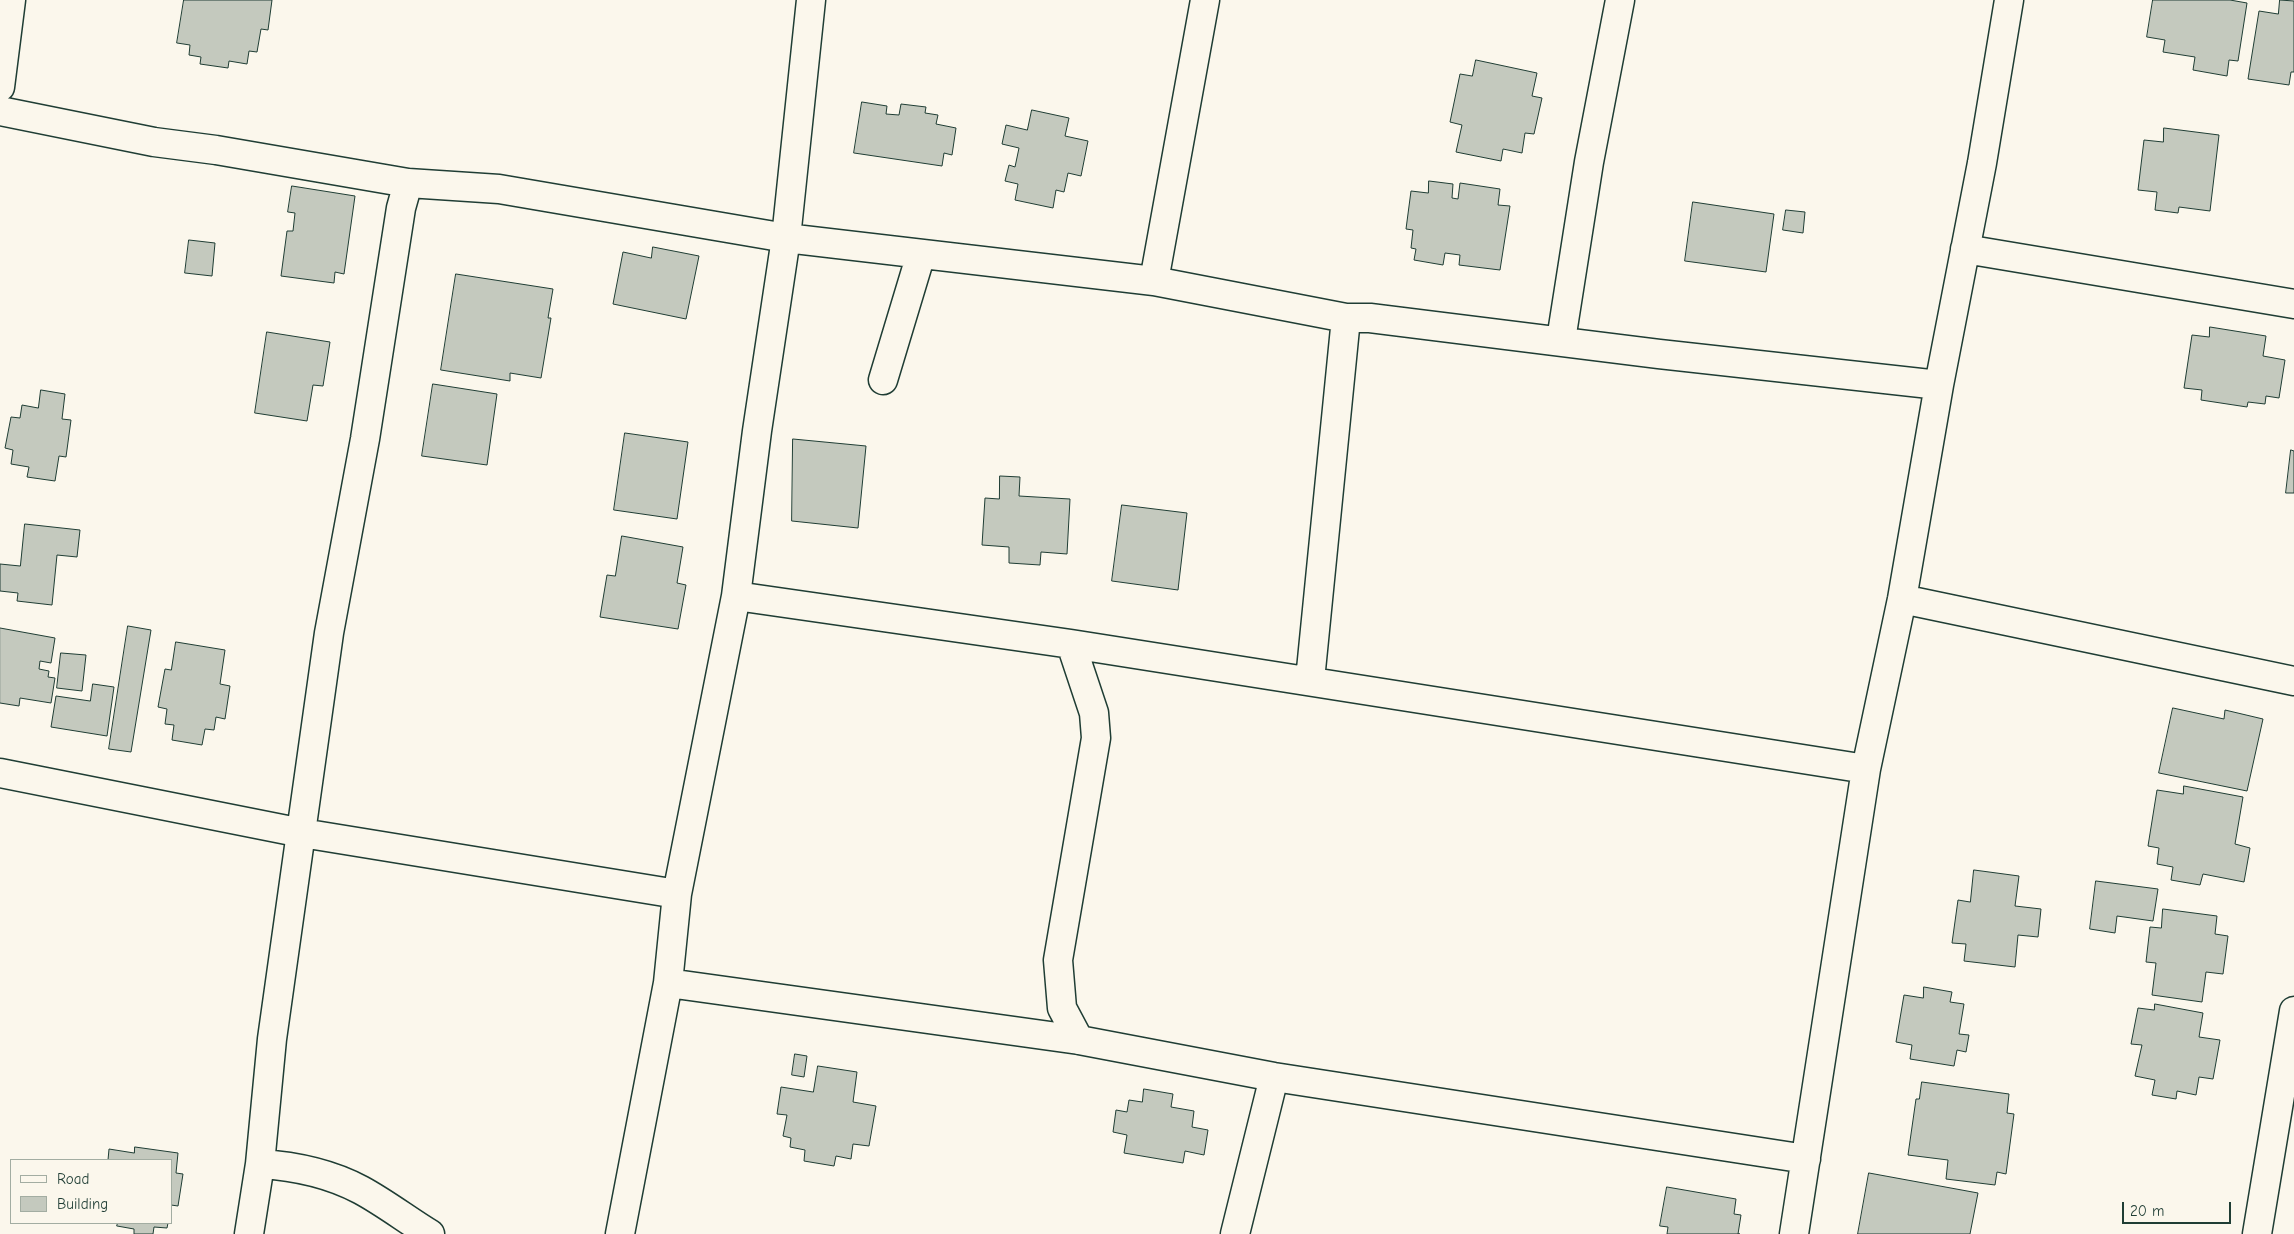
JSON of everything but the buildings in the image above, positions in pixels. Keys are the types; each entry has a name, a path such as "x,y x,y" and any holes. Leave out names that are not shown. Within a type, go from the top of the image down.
{"street":[{"path":"0,87 11,0"},
{"path":"620,1234 668,982 678,894 736,596 757,431 786,238 811,0"},
{"path":"1154,281 1205,0"},
{"path":"1561,340 1589,162 1620,0"},
{"path":"1794,1234 1866,769 1902,599 1939,386 1982,163 2008,0"},
{"path":"0,111 154,142 216,150 408,184 499,189 786,238 1154,281 1346,318 1370,318 1939,386"},
{"path":"249,1234 260,1164 272,1039 329,633 365,439 401,208 408,184"},
{"path":"1965,249 2294,304"},
{"path":"883,380 921,254"},
{"path":"1310,680 1346,318"},
{"path":"736,596 1310,680 1866,769"},
{"path":"1902,599 2294,681"},
{"path":"1071,644 1094,713 1096,738 1058,960 1062,1008 1079,1040"},
{"path":"0,773 302,833 678,894"},
{"path":"668,982 1079,1040 1274,1077 1806,1159"},
{"path":"2257,1234 2294,1011"},
{"path":"1235,1234 1274,1077"},
{"path":"260,1164 284,1165 330,1178 360,1190 430,1234"}]}
